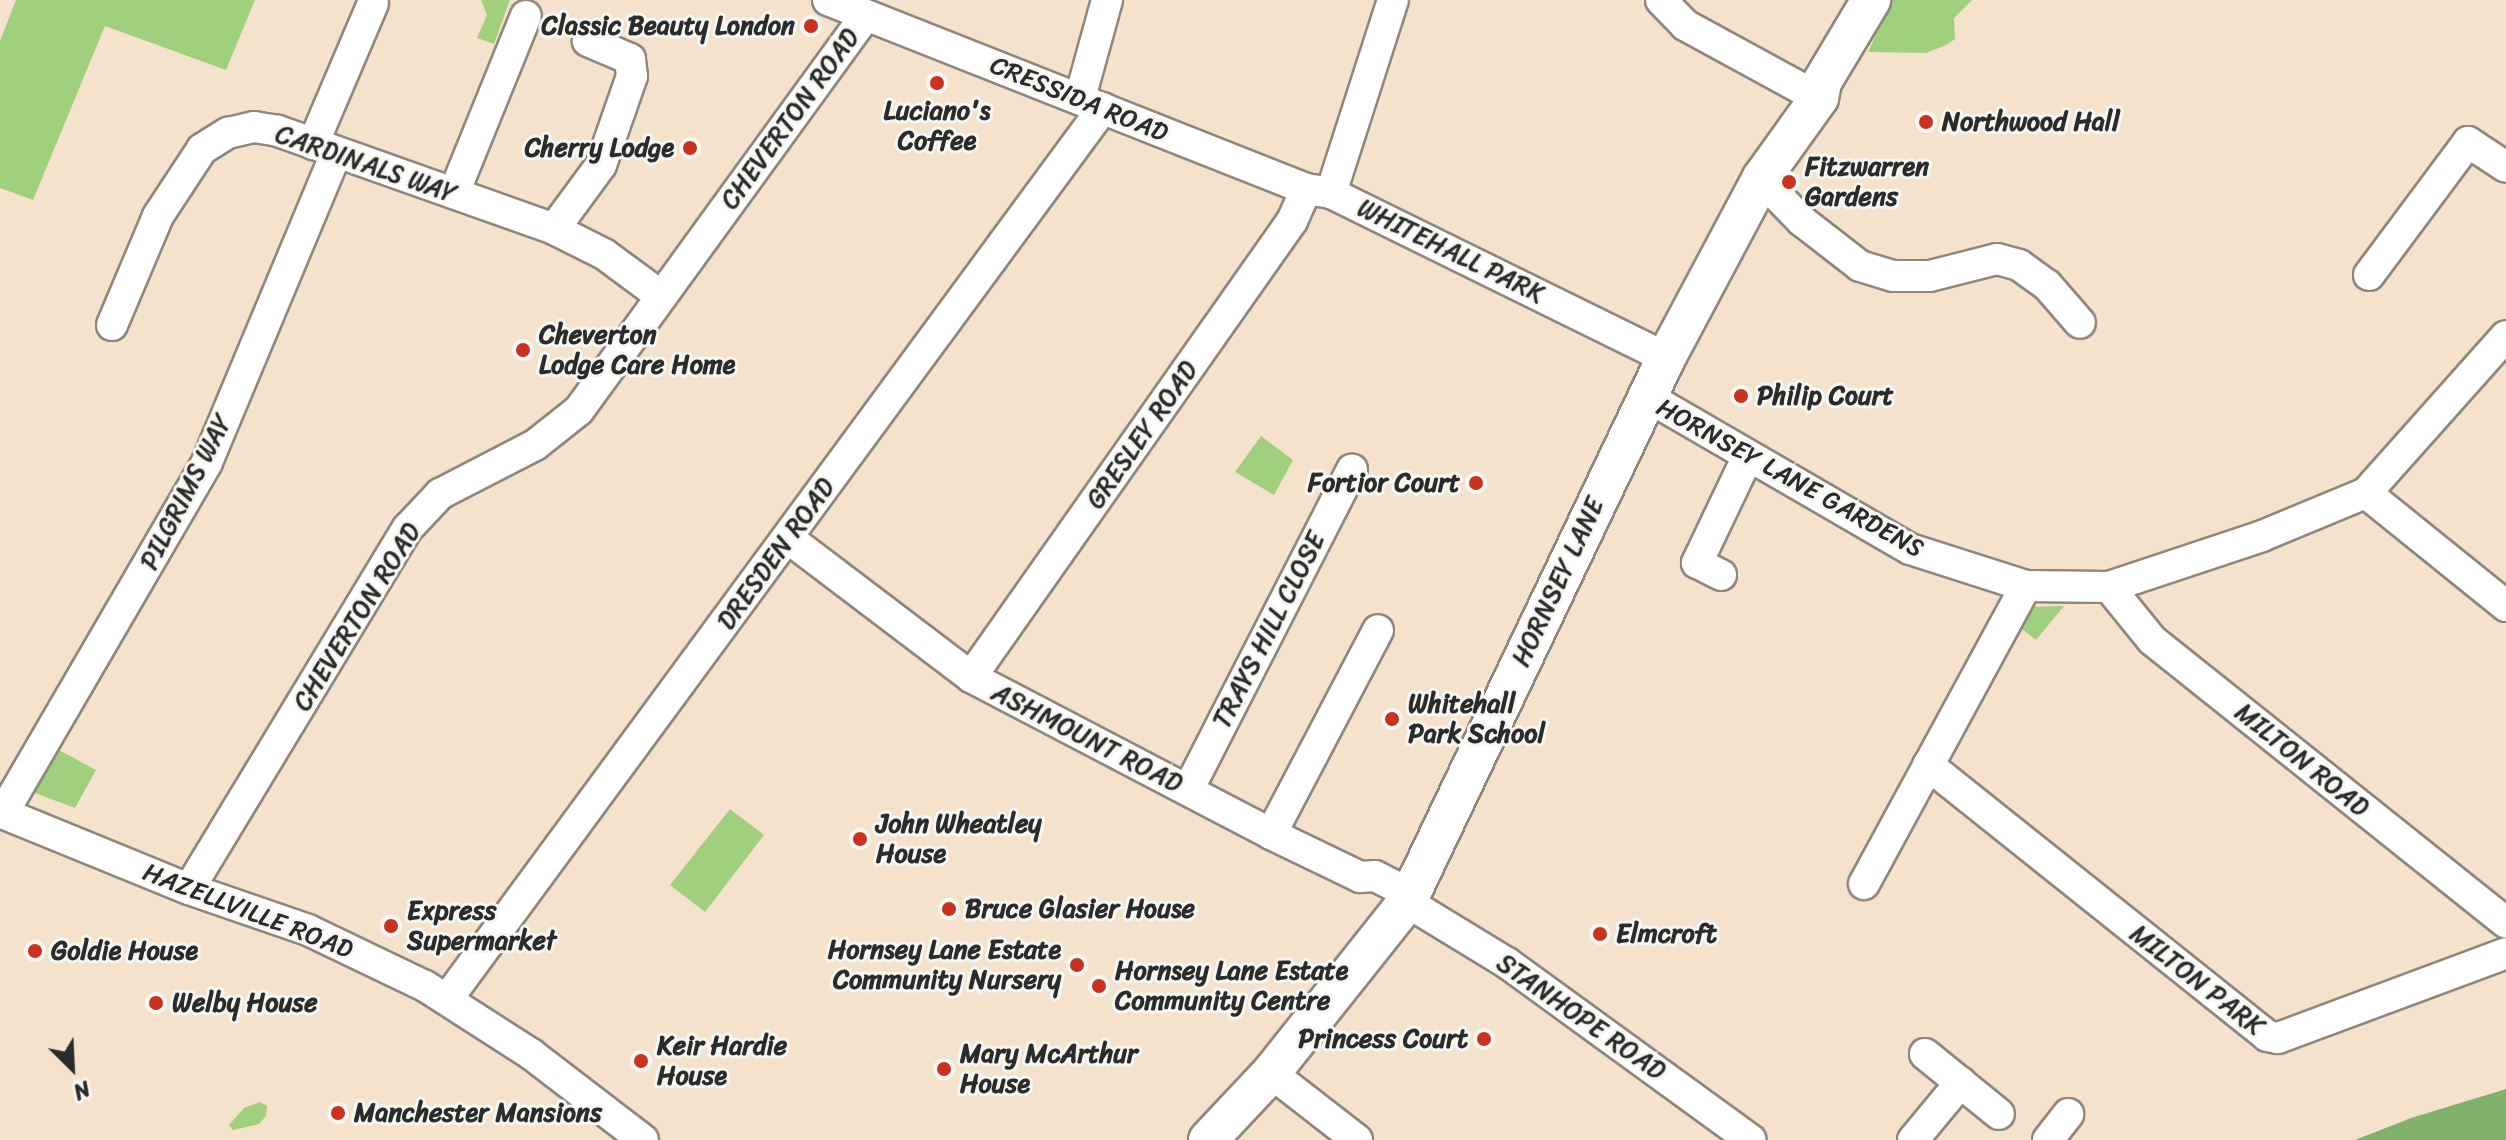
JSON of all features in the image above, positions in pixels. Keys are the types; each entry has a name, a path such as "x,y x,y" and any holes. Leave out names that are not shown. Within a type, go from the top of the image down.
{"main road":[{"name":"HORNSEY LANE","path":"1208,1140 1271,1073 1408,898 1646,396 1761,179 1819,98 1822,82 1871,0"}],"street":[{"path":"1092,103 1107,0"},
{"name":"WHITEHALL PARK","path":"1393,0 1319,191 1666,358"},
{"path":"1661,0 1685,25 1819,98"},
{"name":"CRESSIDA ROAD","path":"833,1 1319,191"},
{"name":"PILGRIMS WAY","path":"1,813 207,462 324,149 373,3"},
{"name":"CHEVERTON ROAD","path":"189,889 408,528 440,494 535,445 579,410 866,15"},
{"path":"454,193 526,16"},
{"path":"554,229 601,165 632,76 630,59 588,41"},
{"name":"DRESDEN ROAD","path":"448,998 788,538 1092,103"},
{"name":"CARDINALS WAY","path":"112,325 158,216 202,149 228,133 254,127 554,229 604,254 661,296"},
{"path":"2369,275 2468,142 2506,167"},
{"path":"1761,179 1802,221 1860,266 1893,276 1918,276 1997,259 2008,262 2047,285 2080,323"},
{"name":"GRESLEY ROAD","path":"971,677 1292,221 1319,191"},
{"name":"HORNSEY LANE GARDENS","path":"1646,396 1747,458 1910,549 2026,586 2109,587 2262,536 2366,493 2506,336"},
{"path":"1721,575 1697,563 1747,458"},
{"name":"TRAYS HILL CLOSE","path":"1188,790 1352,470"},
{"path":"2366,493 2506,606"},
{"name":"ASHMOUNT ROAD","path":"788,538 971,677 1271,834 1360,877 1375,876 1408,898"},
{"path":"1864,884 2026,586"},
{"name":"MILTON ROAD","path":"2109,587 2152,640 2506,923"},
{"path":"1271,834 1378,630"},
{"name":"MILTON PARK","path":"1928,765 2267,1036 2278,1038 2506,953"},
{"name":"HAZELLVILLE ROAD","path":"1,813 189,889 308,930 448,998 643,1140"},
{"name":"STANHOPE ROAD","path":"1408,898 1507,963 1751,1140"},
{"path":"1925,1054 1999,1114"},
{"path":"1271,1073 1357,1140"},
{"path":"1913,1140 1961,1082"},
{"path":"2048,1140 2068,1114"}],"green space":[{"path":"16,0 255,0 226,70 105,26 33,200 0,188 0,41"},
{"path":"481,0 510,0 494,44 477,38 487,15"},
{"path":"1892,0 1972,0 1954,18 1955,39 1946,45 1926,53 1868,52"},
{"path":"1261,436 1293,460 1274,495 1235,472"},
{"path":"2064,606 2036,640 2012,621 2022,607"},
{"path":"59,750 96,770 75,808 35,793"},
{"path":"730,809 764,835 705,912 670,885"},
{"path":"2506,1089 2506,1140 2355,1140 2411,1118"},
{"path":"260,1102 267,1106 266,1116 259,1124 233,1130 229,1125 244,1108"}],"place":[{"name":"Classic Beauty London","path":"811,26"},
{"name":"Luciano's Coffee","path":"937,83"},
{"name":"Northwood Hall","path":"1926,122"},
{"name":"Cherry Lodge","path":"690,148"},
{"name":"Fitzwarren Gardens","path":"1789,182"},
{"name":"Cheverton Lodge Care Home","path":"523,350"},
{"name":"Philip Court","path":"1741,396"},
{"name":"Fortior Court","path":"1476,483"},
{"name":"Whitehall Park School","path":"1392,719"},
{"name":"John Wheatley House","path":"860,839"},
{"name":"Bruce Glasier House","path":"949,909"},
{"name":"Express Supermarket","path":"391,926"},
{"name":"Elmcroft","path":"1600,934"},
{"name":"Goldie House","path":"35,951"},
{"name":"Hornsey Lane Estate Community Nursery","path":"1077,965"},
{"name":"Hornsey Lane Estate Community Centre","path":"1099,986"},
{"name":"Welby House","path":"156,1003"},
{"name":"Princess Court","path":"1484,1039"},
{"name":"Keir Hardie House","path":"641,1061"},
{"name":"Mary McArthur House","path":"944,1069"},
{"name":"Manchester Mansions","path":"338,1113"}]}
